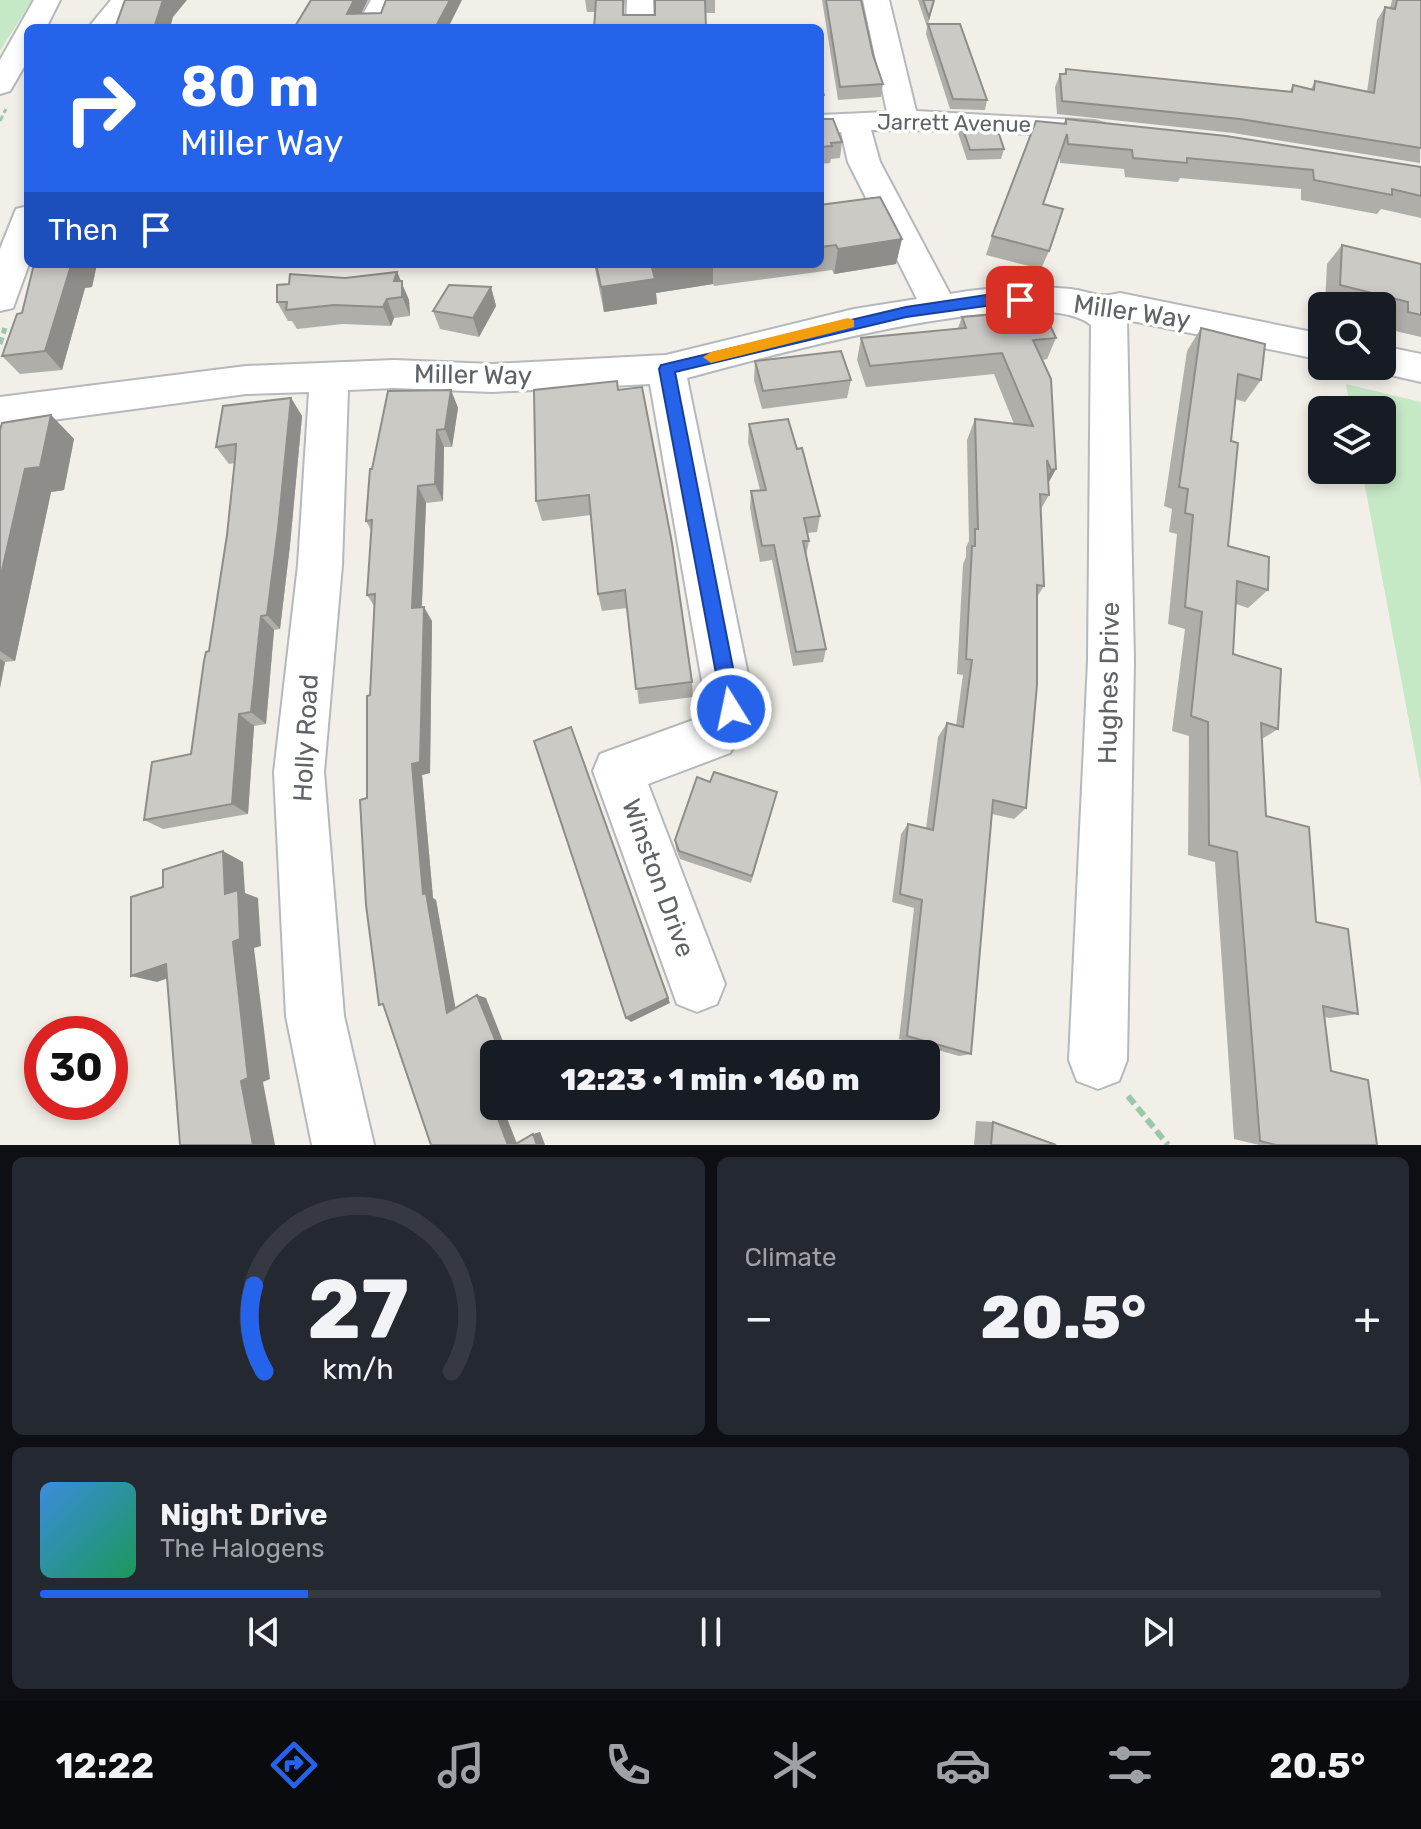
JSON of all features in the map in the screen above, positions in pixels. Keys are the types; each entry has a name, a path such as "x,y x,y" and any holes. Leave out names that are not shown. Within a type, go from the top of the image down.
{"street":[{"path":"34,24 47,0"},
{"path":"105,24 125,0"},
{"path":"371,24 384,0"},
{"path":"640,0 640,24"},
{"path":"876,0 903,118"},
{"path":"0,85 24,42"},
{"name":"Jarrett Avenue","path":"836,122 903,118 994,120 1125,133"},
{"path":"836,122 864,162 940,308"},
{"path":"0,299 24,229"},
{"name":"Miller Way","path":"0,412 246,380 394,374 492,378 666,369 854,322 993,299 1074,302 1098,311 1120,306 1308,344"},
{"name":"Hughes Drive","path":"1098,311 1109,320 1110,331 1111,661 1098,1060"},
{"path":"1396,363 1421,368"},
{"name":"Winston Drive","path":"666,369 731,709 713,736 618,771 697,984"},
{"name":"Holly Road","path":"329,376 320,565 299,772 315,1016 343,1145"}],"path":[{"path":"1098,1060 1168,1145"}],"green space":[{"path":"0,0 32,0 0,51"},
{"path":"1346,384 1396,396 1348,396"},
{"path":"1396,396 1421,402 1421,785 1365,484 1396,484"}],"building":[{"path":"125,0 163,0 155,24 116,24"},
{"path":"311,0 354,0 347,14 381,13 386,0 450,0 437,24 296,24"},
{"path":"596,0 623,0 623,15 655,15 655,0 705,0 706,24 594,24"},
{"path":"826,0 861,0 883,84 840,87"},
{"path":"923,0 934,0 929,17"},
{"path":"1397,0 1421,0 1421,148 1240,119 1062,101 1060,74 1066,74 1066,69 1292,92 1293,85 1314,90 1315,81 1374,93 1385,7 1395,9"},
{"path":"928,24 960,24 987,100 953,99"},
{"path":"824,119 833,119 842,142 831,143 832,146 824,147"},
{"path":"1066,119 1226,136 1421,167 1421,196 1392,189 1392,195 1314,180 1313,170 1187,158 1187,163 1133,158 1132,150 1068,144 1067,134 1043,204 1063,209 1049,251 992,236 1036,121 1066,124"},
{"path":"961,123 996,125 1004,149 970,150"},
{"path":"880,197 902,239 838,249 836,245 824,246 824,204"},
{"path":"1342,245 1421,264 1421,315 1408,312 1408,302 1396,299 1396,292 1368,292 1340,285"},
{"path":"33,268 78,268 70,269 45,351 2,356 17,314 22,313"},
{"path":"597,268 652,268 655,279 601,287"},
{"path":"397,272 394,281 402,281 402,297 387,299 383,307 334,305 286,310 287,302 277,302 277,285 289,284 290,274 345,278"},
{"path":"449,285 491,287 473,318 433,311"},
{"path":"1043,310 1056,338 1033,340 1051,379 1056,469 1051,470 1047,460 1049,495 1040,494 1044,586 1037,585 1037,685 1026,808 993,800 971,1054 940,1045 940,1040 907,1036 922,900 900,894 908,824 933,830 947,723 963,727 972,660 966,659 972,546 975,546 975,529 978,529 975,419 1033,426 1002,353 870,366 861,338 966,328 962,317"},
{"path":"1201,328 1265,344 1261,380 1238,374 1231,441 1238,443 1228,546 1269,557 1268,590 1237,581 1233,654 1281,669 1278,729 1261,723 1266,816 1309,827 1316,922 1348,929 1358,1014 1323,1006 1331,1071 1368,1080 1377,1145 1276,1145 1260,1141 1237,852 1209,845 1208,722 1191,716 1202,612 1185,607 1193,515 1185,513 1188,489 1179,487"},
{"path":"841,351 851,380 763,391 755,361"},
{"path":"617,381 618,390 642,387 672,543 692,682 636,689 625,590 598,594 589,495 536,501 534,390"},
{"path":"451,390 445,429 437,430 435,484 418,486 412,608 424,607 420,762 412,764 423,894 426,893 447,1013 477,995 495,1040 480,1040 480,1120 498,1120 508,1145 431,1145 383,1004 379,1005 366,905 360,800 367,798 367,696 370,695 375,594 367,595 372,520 366,521 370,469 388,391"},
{"path":"291,398 267,615 261,616 251,712 239,714 232,804 144,820 152,762 191,754 227,535 235,459 236,444 216,447 223,406"},
{"path":"51,415 40,467 25,469 0,579 2,423"},
{"path":"788,419 797,449 802,448 820,516 804,518 809,541 803,541 826,649 796,652 774,545 762,546 751,491 766,490 749,424"},
{"path":"571,727 668,998 626,1018 534,741"},
{"path":"714,772 777,792 752,876 679,851 675,840 697,777 710,782"},
{"path":"223,851 225,894 238,890 240,939 233,942 248,1078 241,1081 253,1145 180,1145 166,964 131,976 131,897 163,887 163,870"},
{"path":"993,1122 1056,1145 991,1145"},
{"path":"533,1134 537,1145 514,1145"}],"slow traffic":[{"path":"711,357 848,324"}],"route":[{"path":"731,709 666,369 854,322 993,299 1020,300"}]}
